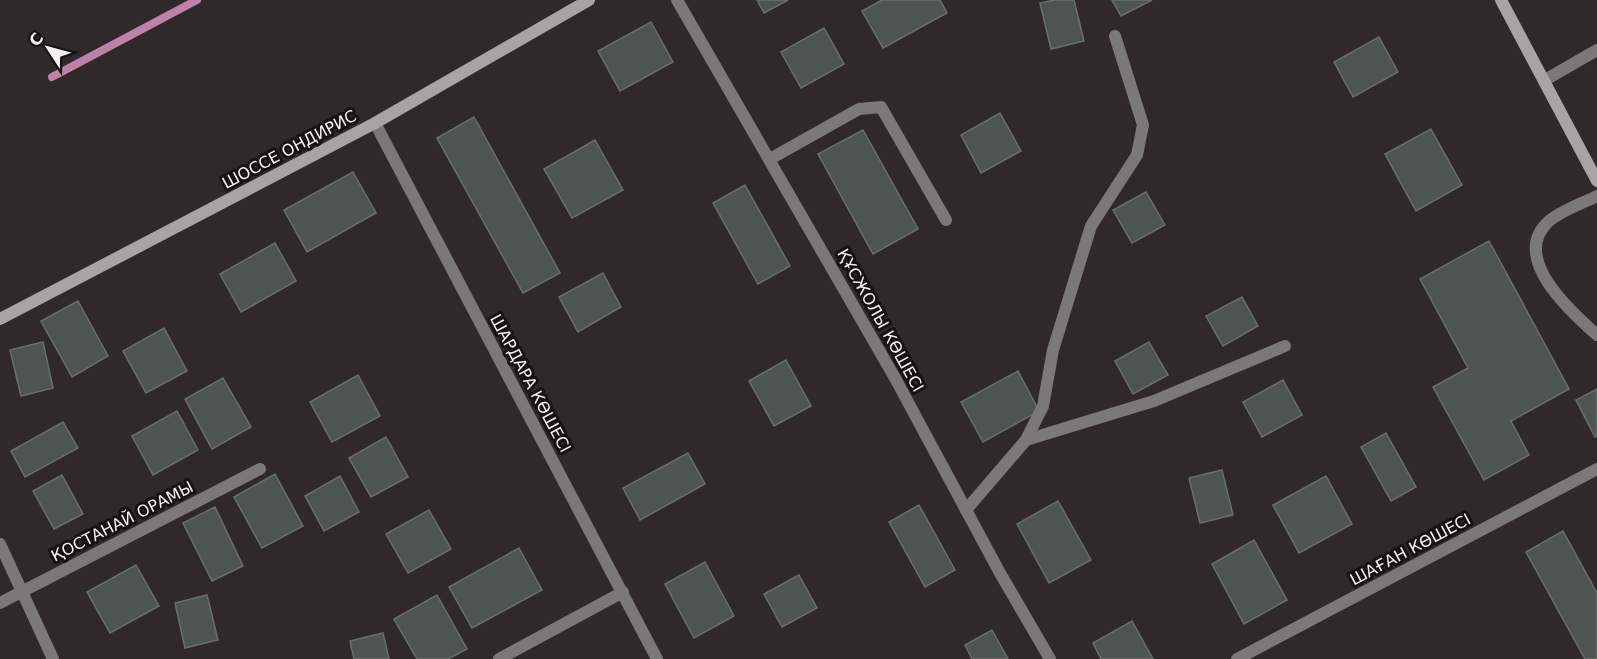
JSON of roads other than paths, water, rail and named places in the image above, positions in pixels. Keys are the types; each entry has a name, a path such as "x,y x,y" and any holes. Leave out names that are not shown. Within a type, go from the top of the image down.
{"main road":[{"name":"ШОССЕ ОНДИРИС","path":"0,319 375,123 589,0"},
{"path":"1501,0 1597,181"}],"street":[{"name":"ҚҰСЖОЛЫ КӨШЕСІ","path":"677,0 895,378 1050,659"},
{"path":"966,510 1026,440 1043,406 1053,350 1092,226 1137,155 1143,125 1115,36"},
{"path":"1545,80 1597,50"},
{"path":"770,159 859,109 881,107 945,220"},
{"name":"ШАРДАРА КӨШЕСІ","path":"375,123 657,659"},
{"path":"1597,196 1548,222 1538,241 1537,262 1550,287 1597,335"},
{"path":"1026,440 1154,400 1286,346"},
{"name":"ҚОСТАНАЙ ОРАМЫ","path":"0,603 260,469"},
{"name":"ШАҒАН КӨШЕСІ","path":"1238,659 1597,469"},
{"path":"0,544 53,659"},
{"path":"499,659 623,592"}],"waterway":[{"path":"52,77 197,0"}]}
